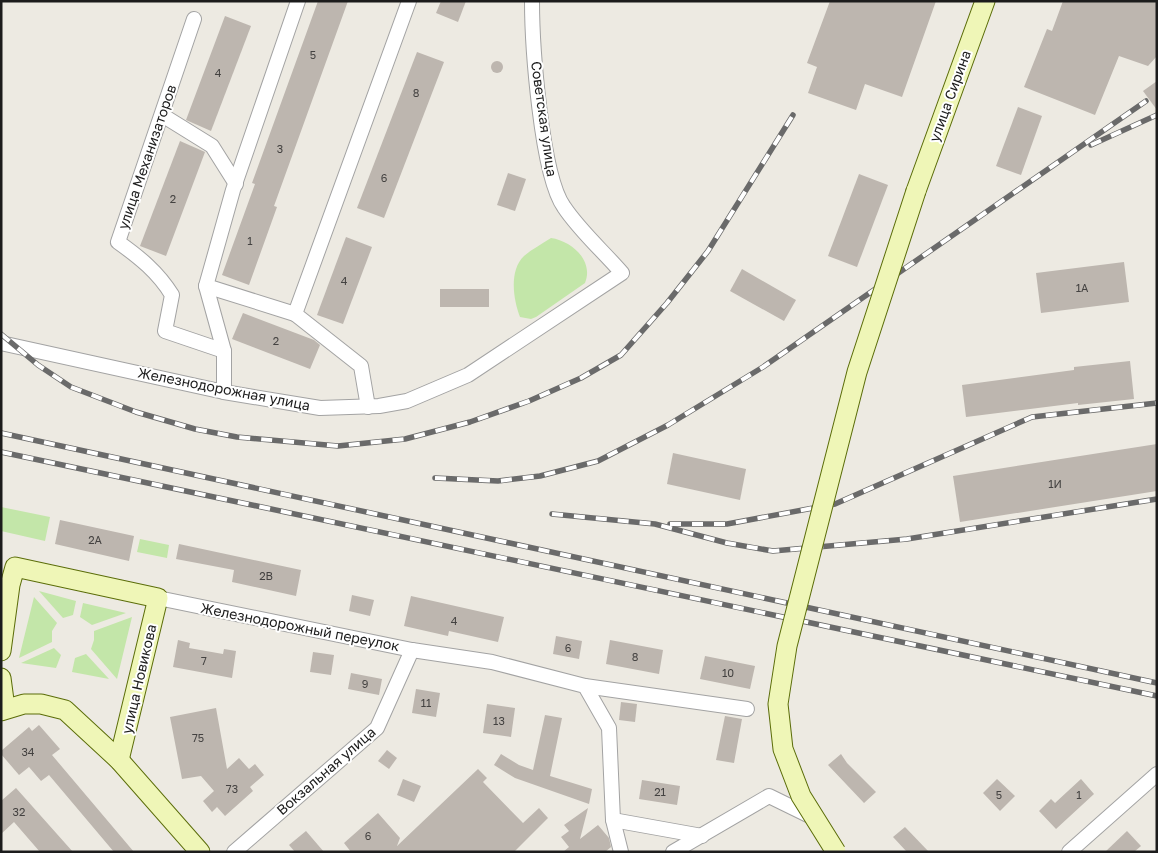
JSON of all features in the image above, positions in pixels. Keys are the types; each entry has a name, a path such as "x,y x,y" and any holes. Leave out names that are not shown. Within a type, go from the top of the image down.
{"street":[{"path":"224,392 224,351 206,286 236,184 298,1"},
{"path":"295,314 409,1"},
{"name":"Советская улица","path":"532,1 538,93 551,176 563,206 622,272"},
{"name":"улица Сирина","path":"836,852 801,796 783,749 778,704 787,646 857,372 916,191 984,1"},
{"name":"улица Механизаторов","path":"194,19 118,242 143,260 164,281 172,295 165,330 224,351"},
{"path":"162,115 212,146 236,184"},
{"name":"Железнодорожная улица","path":"1,343 49,352 224,392 320,408 368,407 407,401 468,375 622,272"},
{"path":"206,286 295,314 361,366 368,407"},
{"name":"Железнодорожный переулок","path":"1,651 10,585 15,566 158,598 412,650 492,662 586,686 747,709"},
{"name":"улица Новикова","path":"119,760 158,598"},
{"name":"Вокзальная улица","path":"234,852 377,728 412,650"},
{"name":"улица Новикова","path":"1,678 3,709 24,704 41,704 65,710 119,760 200,852"},
{"path":"586,686 609,728 613,820 621,852"},
{"path":"1069,852 1156,774"},
{"path":"675,851 769,796 812,816 847,852"},
{"path":"613,820 702,836"}],"green space":[{"path":"551,238 566,243 579,253 586,267 585,283 536,317 531,319 520,317 514,293 516,269 524,256"},
{"path":"1,507 50,517 45,541 1,531"},
{"path":"140,539 169,545 167,558 137,552"},
{"path":"39,591 76,601 73,615 63,618"},
{"path":"34,597 57,623 52,631 52,642 19,658"},
{"path":"83,603 126,613 92,625 80,617"},
{"path":"132,617 117,679 91,649 94,631"},
{"path":"54,648 61,655 56,668 21,663"},
{"path":"86,654 109,679 72,672 75,658"}],"building":[{"path":"318,1 348,1 274,206 277,207 249,285 222,275 255,184 252,183"},
{"path":"441,1 466,1 458,22 436,13"},
{"path":"830,1 936,1 902,97 865,84 856,110 808,93 817,67 807,63"},
{"path":"1063,1 1157,1 1157,56 1148,66 1119,56 1095,115 1024,87 1047,29 1052,31"},
{"path":"225,16 251,26 211,131 186,120"},
{"path":"417,52 444,62 384,218 357,208"},
{"path":"497,61 503,67 497,73 491,67"},
{"path":"1157,81 1157,110 1143,91"},
{"path":"1018,107 1042,116 1021,175 996,166"},
{"path":"180,141 205,152 166,256 140,246"},
{"path":"508,173 526,179 515,211 497,205"},
{"path":"859,174 888,185 857,267 828,256"},
{"path":"346,237 372,247 343,324 317,315"},
{"path":"1124,262 1129,302 1041,313 1036,273"},
{"path":"742,269 796,300 784,321 730,291"},
{"path":"440,289 489,289 489,307 440,307"},
{"path":"243,313 314,340 320,345 310,369 232,339"},
{"path":"1130,361 1134,399 1078,405 1078,403 966,417 962,385 1074,370 1074,367"},
{"path":"1157,444 1157,491 960,522 953,476"},
{"path":"673,453 746,469 740,500 667,484"},
{"path":"60,520 134,536 129,561 55,544"},
{"path":"179,544 301,570 296,596 232,582 234,570 176,559"},
{"path":"352,595 374,600 370,616 349,611"},
{"path":"411,596 504,617 498,642 449,631 448,636 404,626"},
{"path":"556,636 582,641 579,659 553,654"},
{"path":"178,640 190,643 189,648 223,654 224,649 236,651 232,678 173,667"},
{"path":"610,640 663,650 659,674 606,664"},
{"path":"313,652 334,655 331,675 310,672"},
{"path":"705,656 755,666 750,689 700,679"},
{"path":"351,673 382,679 379,695 348,689"},
{"path":"416,689 440,693 436,717 412,713"},
{"path":"621,702 637,704 635,722 619,720"},
{"path":"487,704 515,708 511,737 483,733"},
{"path":"216,708 227,769 239,758 249,769 255,764 264,775 250,787 253,791 225,816 217,807 212,812 203,801 214,791 201,776 182,779 170,717"},
{"path":"545,715 562,718 550,776 592,789 589,804 515,778 494,765 501,754 519,765 533,770"},
{"path":"725,716 742,719 734,763 716,760"},
{"path":"39,725 60,749 52,755 134,852 114,852 49,775 41,781 29,767 19,775 1,754 1,751 29,727 32,731"},
{"path":"387,750 397,758 389,769 378,761"},
{"path":"841,754 847,763 876,792 864,803 828,765"},
{"path":"478,769 487,778 483,782 523,823 539,808 548,818 514,852 351,852 344,843 378,813 400,838 397,846"},
{"path":"403,779 421,786 414,802 397,795"},
{"path":"997,779 1015,796 1000,811 983,793"},
{"path":"1081,779 1094,794 1056,829 1039,811 1051,799 1055,803"},
{"path":"642,780 680,786 677,805 639,799"},
{"path":"16,788 73,852 40,852 14,822 1,834 1,801"},
{"path":"588,808 580,839 598,825 609,838 611,847 605,852 563,852 569,847 561,837 569,831 564,825"},
{"path":"905,827 929,852 907,852 893,837"},
{"path":"306,831 324,852 295,852 289,845"},
{"path":"1127,831 1141,846 1134,852 1105,852"}],"railway":[{"path":"435,478 498,481 540,476 598,461 668,425 763,367 1146,101"},
{"path":"1,334 38,365 71,387 136,412 195,429 237,437 338,446 405,439 470,422 529,401 581,378 621,355 667,303 708,251 793,115"},
{"path":"1091,145 1157,115"},
{"path":"670,524 727,524 835,504 1032,417 1157,403"},
{"path":"1,433 1157,683"},
{"path":"1,452 1157,696"},
{"path":"552,514 655,524 727,543 773,551 907,539 1157,499"}]}
